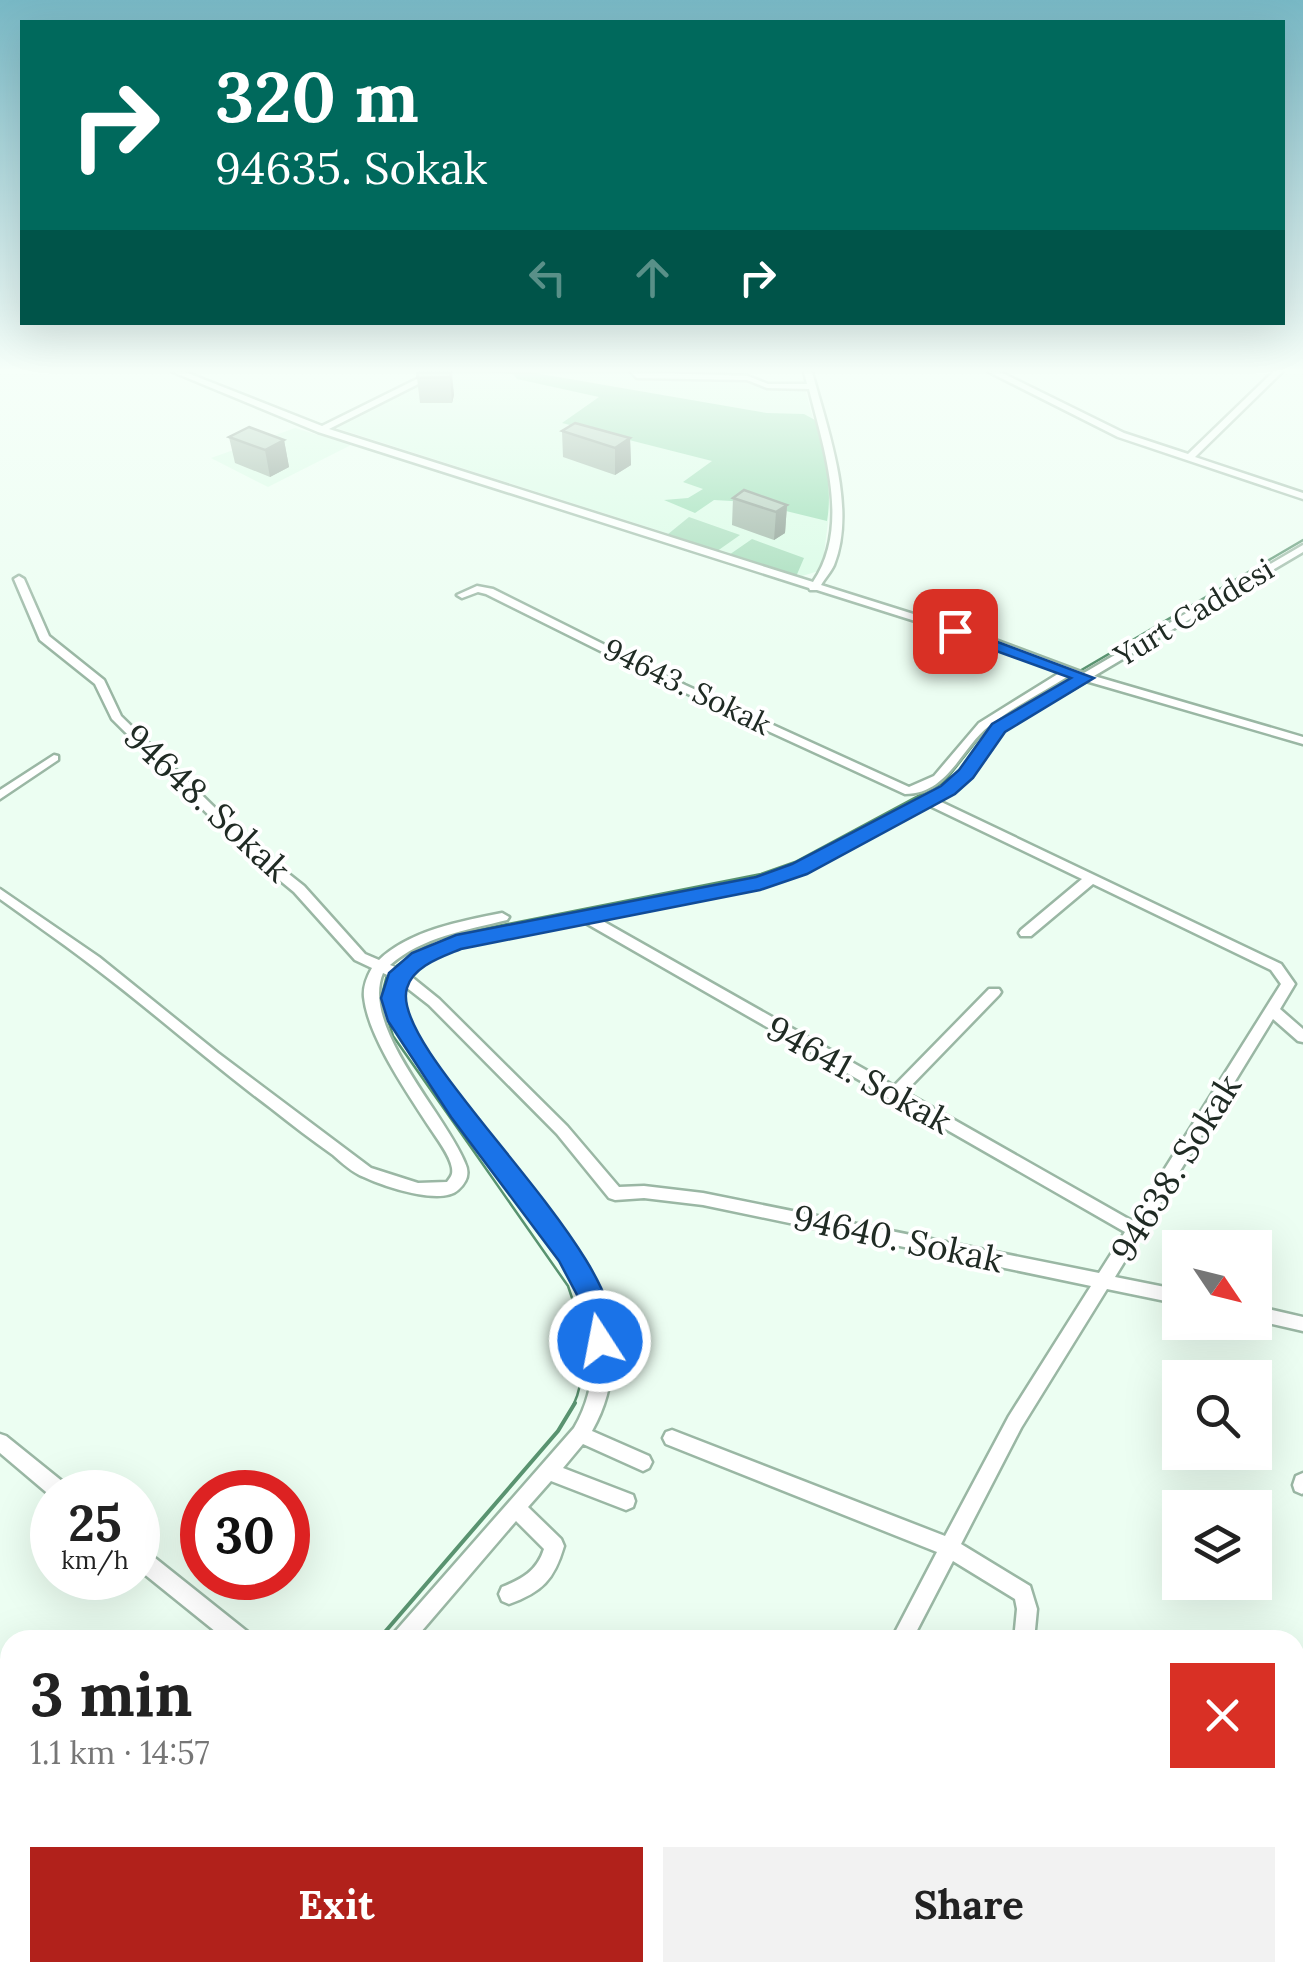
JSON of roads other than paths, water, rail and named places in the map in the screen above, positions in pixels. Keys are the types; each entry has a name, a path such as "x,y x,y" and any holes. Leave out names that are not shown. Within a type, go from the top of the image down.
{"street":[{"path":"428,464 989,641 1085,678 1303,742"},
{"path":"814,588 830,565 835,510 831,464"},
{"path":"1205,464 1303,496"},
{"name":"Yurt Caddesi","path":"400,975 420,958 456,942 774,879 930,801 966,774 999,728 1303,548"},
{"name":"94648. Sokak","path":"18,579 44,638 100,682 116,716 252,851 298,889 360,956 400,975 434,1002 562,1130 615,1194"},
{"name":"94643. Sokak","path":"462,595 477,589 489,591 694,694 914,792 949,770 983,725 1069,670"},
{"path":"0,796 54,758"},
{"name":"94638. Sokak","path":"907,1630 1016,1422 1278,1015 1288,984 1276,967 930,801"},
{"path":"1026,933 1091,879"},
{"path":"0,894 366,1172 418,1190 451,1188 460,1176 456,1160 396,1057 372,1005 371,980 379,967 430,937 502,916"},
{"name":"94641. Sokak","path":"584,916 1136,1231"},
{"path":"400,975 393,998 399,1021 459,1110 568,1253 591,1294 600,1341 601,1383 593,1414 580,1434 410,1630"},
{"path":"894,1095 994,992"},
{"path":"1278,1015 1303,1022"},
{"path":"1278,1015 1303,1037"},
{"name":"94640. Sokak","path":"615,1194 644,1192 704,1199 1162,1292"},
{"path":"1272,1317 1303,1324"},
{"path":"580,1434 643,1462"},
{"path":"672,1438 948,1547 1023,1593 1027,1608 1025,1630"},
{"path":"0,1442 34,1470"},
{"path":"549,1471 626,1501"},
{"path":"509,1594 534,1582 549,1568 554,1546 516,1508"},
{"path":"160,1574 230,1630"}],"waterway":[{"path":"442,937 761,874 795,862 944,782 981,735 1003,716 1303,540"},
{"path":"392,969 435,940"},
{"path":"387,975 381,998 393,1036 568,1286 582,1346 581,1377 573,1406"},
{"path":"387,1630 558,1431 575,1403"}]}
